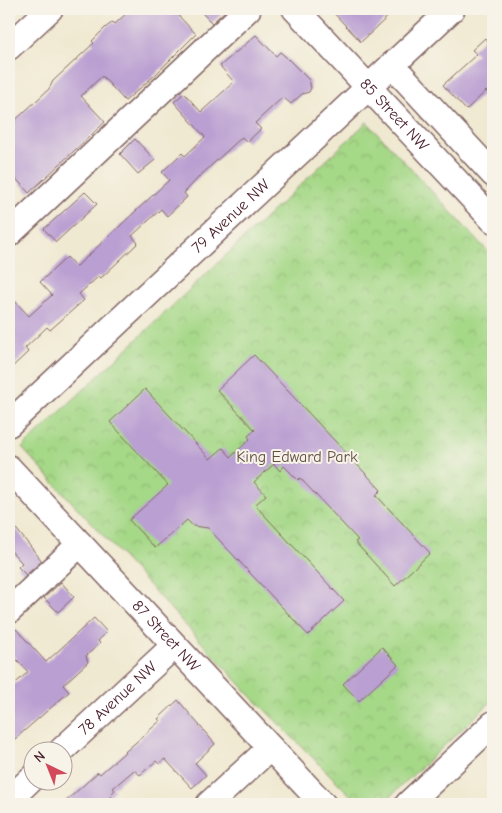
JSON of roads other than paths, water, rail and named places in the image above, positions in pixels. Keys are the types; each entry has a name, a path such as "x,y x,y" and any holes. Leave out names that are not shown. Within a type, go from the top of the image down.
{"street":[{"path":"9,47 50,9"},
{"path":"9,234 248,9"},
{"name":"85 Street NW","path":"295,9 493,220"},
{"name":"79 Avenue NW","path":"9,424 452,9"},
{"name":"85 Street NW","path":"392,65 491,166"},
{"name":"87 Street NW","path":"9,468 323,804"},
{"path":"9,611 80,544"},
{"name":"78 Avenue NW","path":"72,741 174,646"},
{"path":"408,804 493,724"},
{"path":"209,804 270,748"},
{"path":"9,800 22,788"}],"park label":[{"name":"King Edward Park","path":"297,457"}]}
